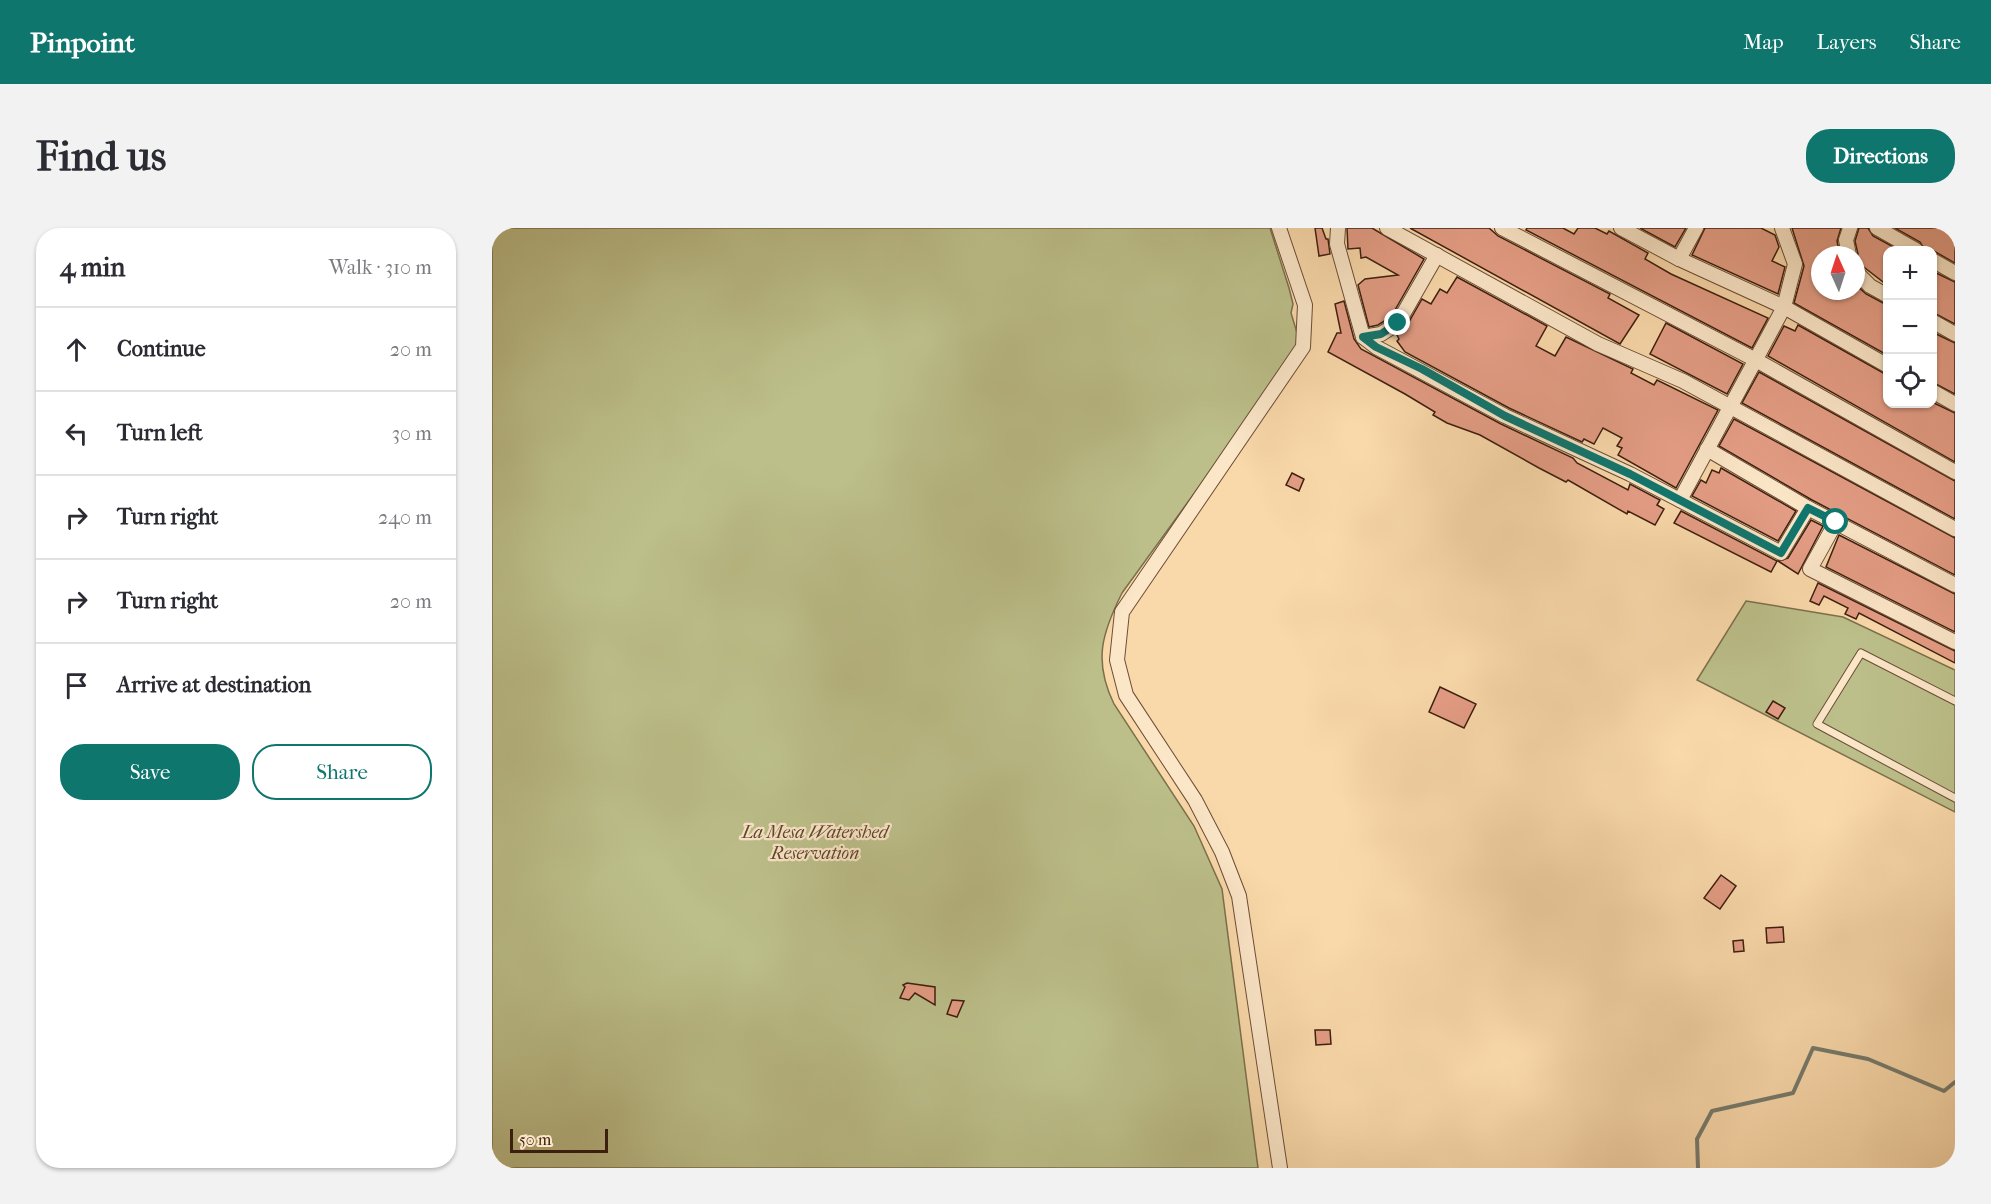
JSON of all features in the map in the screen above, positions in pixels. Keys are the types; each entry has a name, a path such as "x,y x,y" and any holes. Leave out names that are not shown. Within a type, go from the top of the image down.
{"street":[{"path":"1279,228 1305,305 1303,348 1122,612 1117,660 1126,695 1195,800 1222,852 1239,896 1280,1168"},
{"path":"1338,228 1337,244 1363,337 1376,347 1422,369 1505,416 1630,474 1781,553 1808,508"},
{"path":"1388,228 1598,344 1683,381 1955,529"},
{"path":"1503,228 1754,359 1955,472"},
{"path":"1621,228 1679,259 1784,307 1883,364"},
{"path":"1679,259 1696,228"},
{"path":"1680,500 1784,307 1795,264 1782,228"},
{"path":"1847,246 1846,240 1850,228"},
{"path":"1877,228 1909,246"},
{"path":"1363,337 1381,334 1398,323 1437,255"},
{"path":"1937,263 1955,273"},
{"path":"1865,281 1883,294"},
{"path":"1937,324 1955,334"},
{"path":"1937,394 1955,404"},
{"path":"1707,449 1808,508 1955,585"},
{"path":"1836,522 1810,569 1955,642"}],"lane":[{"path":"1955,700 1860,653 1817,724 1955,798"}],"green space":[{"name":"La Mesa Watershed Reservation","path":"492,228 1270,228 1289,288 1293,304 1291,313 1301,346 1122,593 1105,634 1102,661 1107,689 1114,704 1194,826 1222,889 1258,1168 492,1168"},
{"path":"1746,601 1843,617 1955,670 1955,812 1697,680"}],"building":[{"path":"1315,228 1322,228 1328,239 1330,254 1319,256"},
{"path":"1347,228 1372,228 1424,259 1391,317 1378,325 1369,327 1358,285 1365,279 1398,275 1366,257 1361,258 1360,248 1348,249"},
{"path":"1410,228 1489,228 1498,236 1610,294 1608,298 1639,315 1620,344"},
{"path":"1527,228 1563,228 1574,234 1578,228 1595,228 1607,234 1609,231 1648,253 1645,259 1671,274 1768,318 1752,348 1526,230"},
{"path":"1640,228 1686,228 1675,247"},
{"path":"1705,228 1761,228 1775,235 1779,247 1772,261 1785,267 1778,294 1692,255"},
{"path":"1792,228 1841,228 1837,241 1838,246 1811,246 1811,300 1865,300 1865,293 1883,303 1883,353 1794,303 1804,266"},
{"path":"1859,228 1868,228 1873,236 1892,246 1883,246 1883,282 1865,268 1865,246 1856,246 1855,241"},
{"path":"1895,228 1955,228 1955,263 1937,253 1937,246 1922,246 1920,242"},
{"path":"1937,273 1955,282 1955,324 1937,315"},
{"path":"1457,277 1547,326 1536,346 1555,356 1566,337 1633,369 1631,373 1654,385 1657,380 1718,410 1676,488 1618,455 1622,448 1617,446 1622,438 1603,428 1594,444 1584,439 1582,442 1509,408 1405,352 1397,341 1399,339 1397,335 1406,327 1422,299 1431,304 1440,289 1447,293"},
{"path":"1344,301 1354,339 1361,349 1501,424 1573,458 1577,463 1628,490 1630,484 1660,500 1657,505 1664,509 1655,525 1628,511 1627,514 1568,480 1566,482 1480,435 1447,423 1433,415 1435,412 1405,394 1328,352 1337,333 1341,333 1335,304"},
{"path":"1666,323 1743,364 1727,394 1650,354"},
{"path":"1798,325 1883,373 1883,408 1937,408 1937,404 1955,413 1955,462 1768,356 1784,326 1795,331"},
{"path":"1937,334 1955,343 1955,394 1937,385"},
{"path":"1759,372 1955,481 1955,519 1742,403"},
{"path":"1734,419 1955,538 1955,575 1812,500 1719,446"},
{"path":"1721,468 1796,511 1778,541 1692,496 1701,480 1706,483 1712,470 1719,473"},
{"path":"1292,473 1304,479 1299,491 1286,485"},
{"path":"1681,511 1777,561 1771,572 1674,523"},
{"path":"1811,520 1823,526 1798,574 1778,561 1788,558"},
{"path":"1839,535 1955,594 1955,632 1826,567"},
{"path":"1818,583 1955,651 1955,663 1859,613 1856,619 1845,614 1848,608 1824,596 1819,605 1810,601"},
{"path":"1440,687 1476,704 1464,728 1429,712"},
{"path":"1773,701 1785,708 1778,719 1766,712"},
{"path":"1721,875 1736,886 1720,909 1704,898"},
{"path":"1783,927 1784,942 1767,943 1766,928"},
{"path":"1743,940 1744,951 1734,952 1733,941"},
{"path":"907,983 935,987 935,1005 915,993 909,1000 900,998 905,987 903,985"},
{"path":"952,1000 964,1001 957,1017 947,1014"},
{"path":"1315,1030 1330,1030 1331,1044 1316,1045"}],"waterway":[{"path":"1698,1168 1697,1139 1712,1111 1793,1093 1813,1048 1868,1059 1944,1091 1955,1082"}],"route":[{"path":"1398,323 1381,334 1363,337 1376,347 1422,369 1462,394 1630,474 1781,553 1808,508 1836,522"}]}
